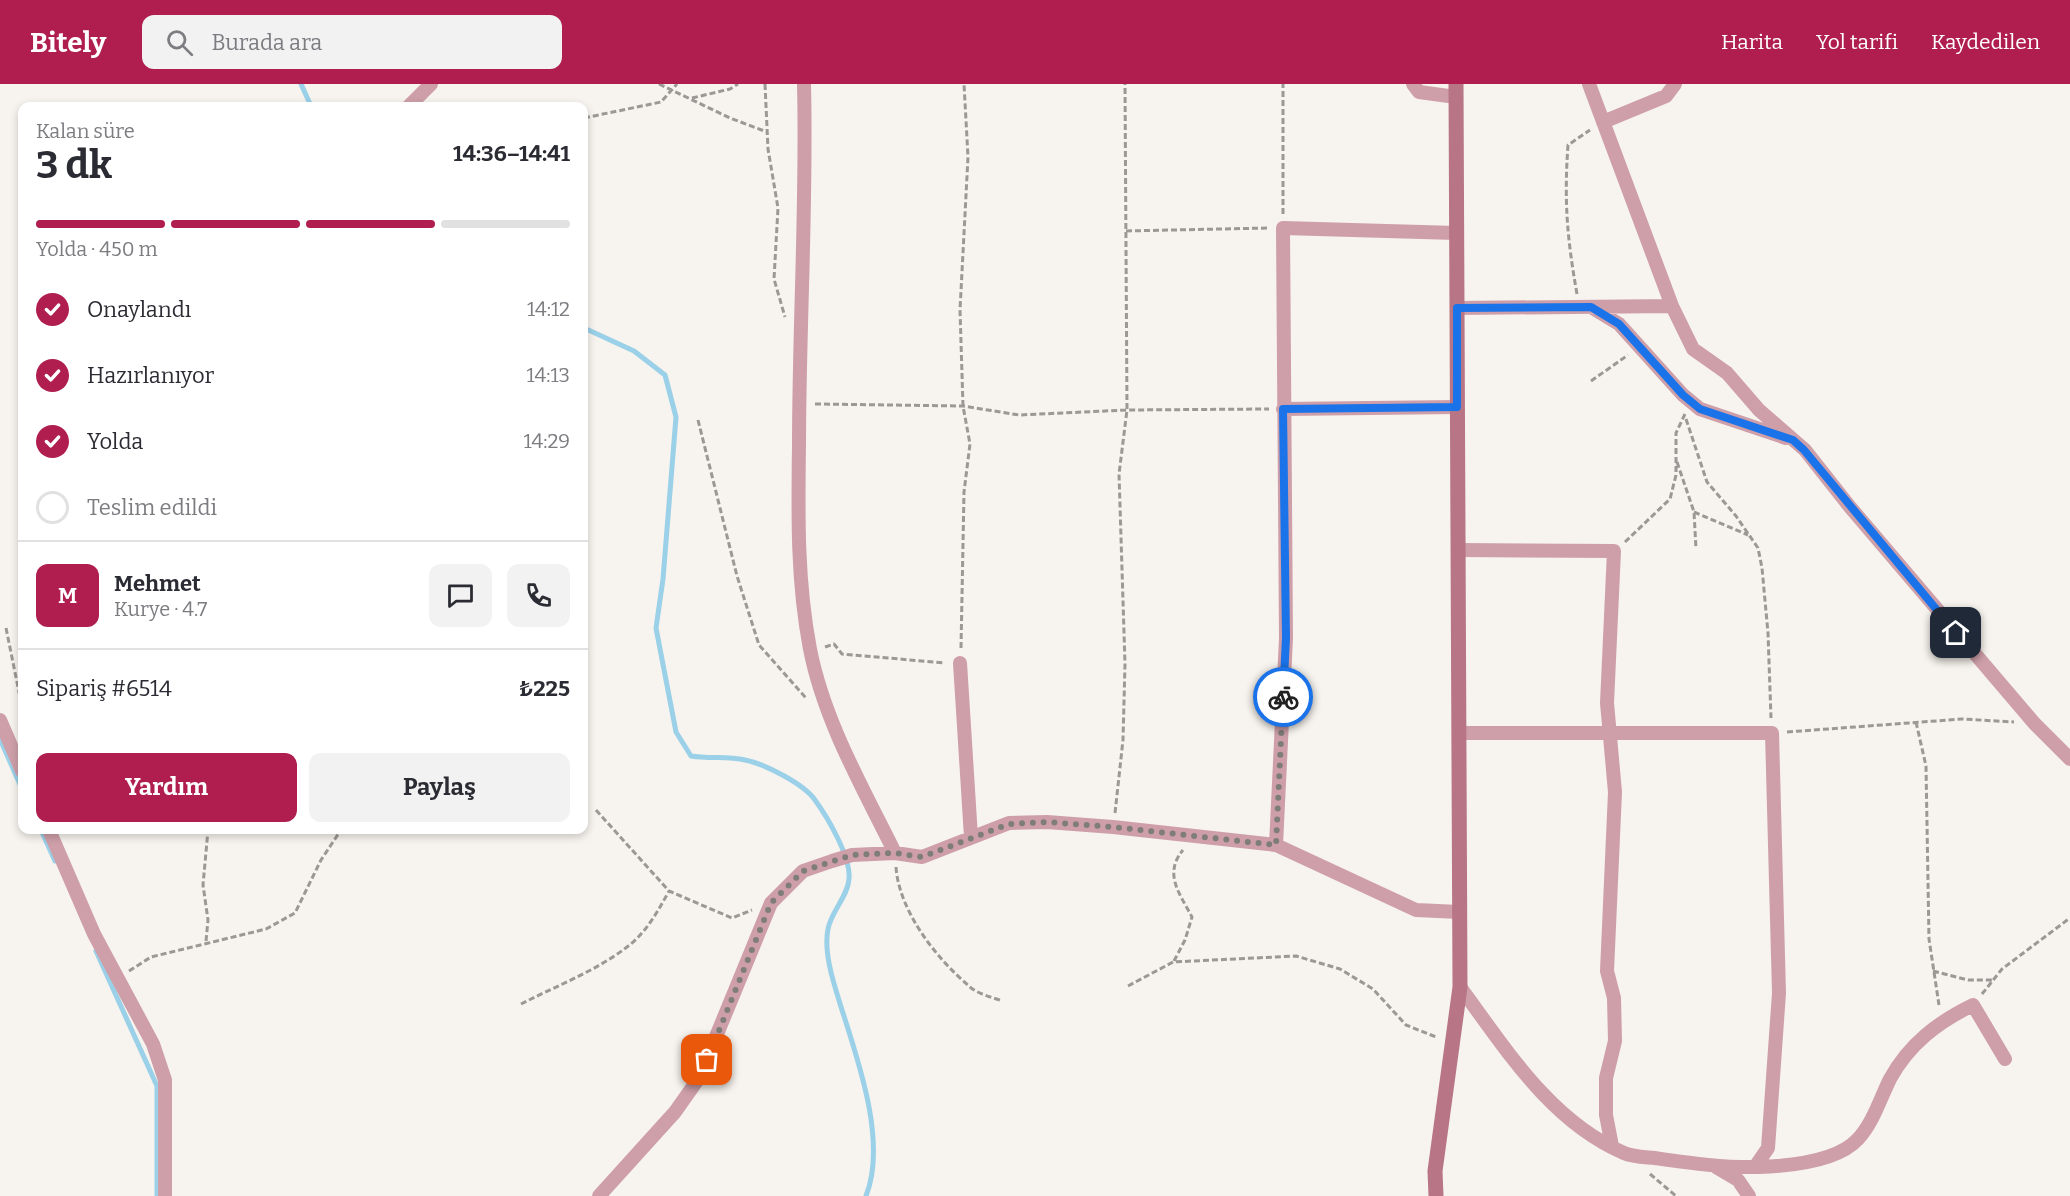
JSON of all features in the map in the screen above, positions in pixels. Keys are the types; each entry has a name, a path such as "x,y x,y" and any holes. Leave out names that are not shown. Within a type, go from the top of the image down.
{"street":[{"path":"413,102 431,84"},
{"path":"804,84 806,169 799,404 798,567 810,651 833,724 895,853"},
{"path":"1413,84 1419,92 1456,90 1460,987 1435,1171 1436,1196"},
{"path":"1589,84 1672,306 1693,349 1728,373 1759,411 1804,450 2034,723 2070,759"},
{"path":"1603,122 1666,96 1675,84"},
{"path":"1276,845 1286,638 1282,228 1456,233"},
{"path":"1457,308 1672,306"},
{"path":"1586,307 1619,324 1683,395 1700,409 1793,440"},
{"path":"1283,409 1457,407"},
{"path":"1458,550 1614,551 1607,703 1615,792 1607,971 1614,998 1615,1041 1606,1088 1606,1115 1612,1146"},
{"path":"960,663 971,837"},
{"path":"0,720 18,762"},
{"path":"1458,733 1772,733 1779,993 1768,1148 1755,1167"},
{"path":"599,1196 675,1112 699,1078 771,903 803,871 832,861 852,855 895,853 922,857 946,850 971,837 1009,824 1047,822 1113,827 1276,845 1416,910 1459,912"},
{"path":"51,834 94,934 153,1044 165,1080 165,1196"},
{"path":"1460,987 1530,1081 1581,1130 1625,1154 1712,1165 1755,1167 1793,1166 1832,1155 1857,1141 1874,1113 1891,1077 1916,1043 1944,1019 1973,1005 2005,1059"},
{"path":"1712,1165 1738,1180 1749,1196"}],"path":[{"path":"659,84 730,118 767,132"},
{"path":"588,117 661,102 677,84"},
{"path":"692,98 730,89 738,84"},
{"path":"765,84 767,132 778,208 774,279 785,318"},
{"path":"810,651 834,644 842,654 960,663 964,573 964,492 970,444 963,406 960,310 968,158 964,84"},
{"path":"1113,827 1124,719 1125,664 1119,474 1127,410 1125,84"},
{"path":"1126,231 1282,228 1283,84"},
{"path":"1586,307 1566,228 1564,199 1568,145 1603,122"},
{"path":"1591,381 1639,347"},
{"path":"1683,395 1688,430 1707,482 1736,516 1758,548 1762,568 1772,733 1962,718 2034,723"},
{"path":"799,404 963,406 1019,415 1127,410 1283,409"},
{"path":"1614,551 1670,499 1676,476 1676,433 1685,413"},
{"path":"698,420 737,576 759,645 783,675 808,699"},
{"path":"1676,457 1694,512 1696,549"},
{"path":"1694,512 1749,535"},
{"path":"6,628 18,687"},
{"path":"1916,722 1926,766 1927,886 1933,971 1944,1019"},
{"path":"596,810 669,891 732,918 771,903"},
{"path":"206,941 208,920 203,885 208,834"},
{"path":"117,979 151,957 206,941 266,929 295,913 321,860 338,834"},
{"path":"1173,962 1185,940 1192,917 1172,872 1175,859 1196,836"},
{"path":"895,853 897,886 921,934 970,988 1002,1001"},
{"path":"521,1004 583,973 629,946 654,918 669,891"},
{"path":"1973,1005 2002,969 2070,918"},
{"path":"1128,986 1173,962 1296,956 1340,969 1373,989 1406,1025 1452,1043"},
{"path":"1933,971 1968,980 1992,980"}],"waterway":[{"path":"301,84 309,102"},
{"path":"588,330 634,351 665,375 676,417 663,579 656,628 676,732 691,756 732,758 753,762 773,770 802,788 815,800 843,849 849,879 843,898 832,916 828,929 827,949 833,981 863,1078 872,1128 874,1152 872,1175 866,1196"},
{"path":"0,739 18,780"},
{"path":"43,834 55,861"},
{"path":"96,951 157,1086 157,1196"}],"way so far":[{"path":"707,1060 771,903 803,871 852,855 895,853 922,857 946,850 971,837 1009,824 1047,822 1113,827 1276,845 1283,697"}],"route":[{"path":"1283,697 1286,638 1283,409 1457,407 1457,308 1591,307 1619,324 1683,395 1700,409 1793,440 1804,450 1956,633"}]}
